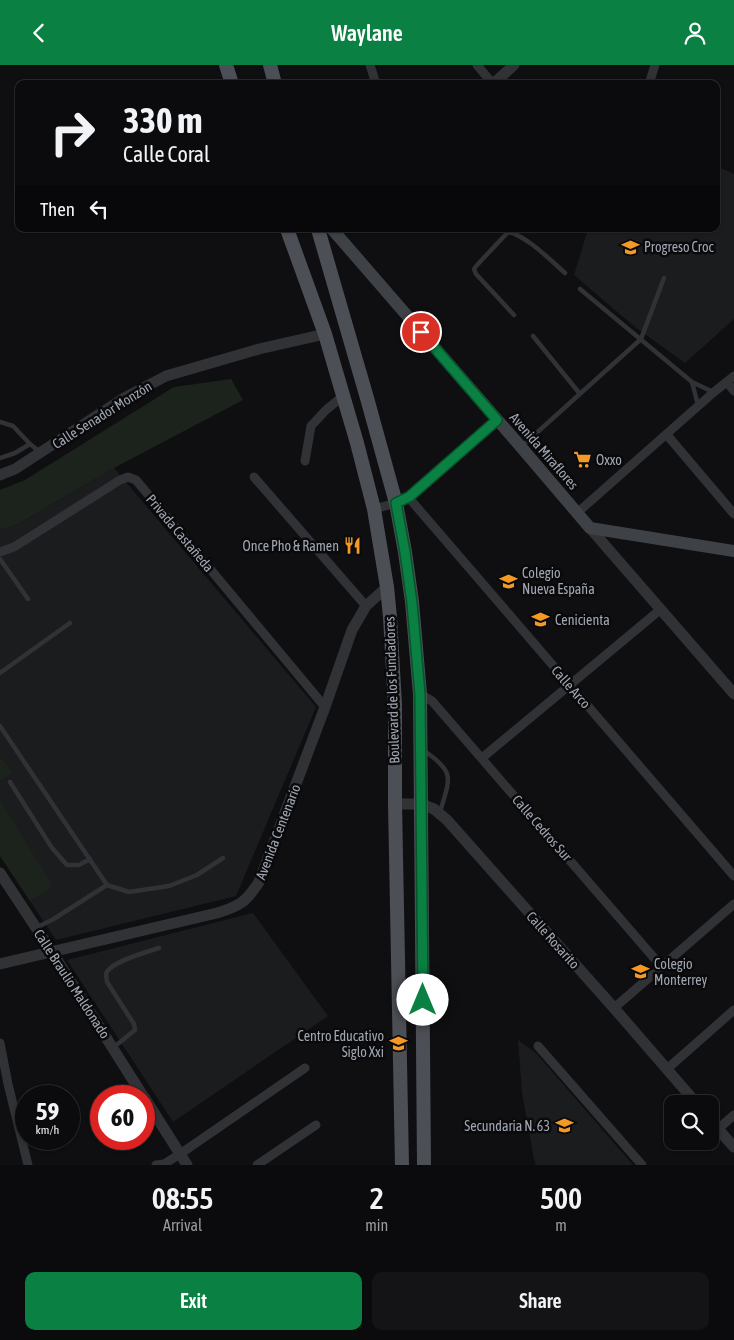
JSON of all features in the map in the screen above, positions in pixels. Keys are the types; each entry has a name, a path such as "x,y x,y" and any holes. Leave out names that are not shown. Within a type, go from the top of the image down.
{"main road":[{"path":"226,65 231,80"},
{"path":"270,65 274,80"},
{"name":"Boulevard de los Fundadores","path":"288,232 325,334 343,397 374,509 387,587 395,705 395,804 402,1165"},
{"name":"Boulevard de los Fundadores","path":"324,232 353,347 402,500 405,552 412,603 420,694 424,1165"},
{"name":"Avenida Miraflores","path":"326,232 497,420 590,528"},
{"path":"325,334 336,336 353,347"},
{"path":"590,528 734,551"}],"street":[{"path":"370,65 375,80"},
{"path":"477,65 490,80"},
{"path":"497,80 514,65"},
{"path":"650,80 655,65"},
{"name":"Calle Senador Monzón","path":"0,475 15,469 41,453 124,398 166,376 259,349 325,334"},
{"path":"577,513 730,379 734,391"},
{"path":"305,461 311,426 326,410 343,397"},
{"path":"374,509 402,500 497,420"},
{"path":"667,435 734,514"},
{"name":"Privada Castañeda","path":"0,552 14,547 120,480 128,477 136,479 325,707"},
{"path":"254,477 366,606"},
{"name":"Calle Arco","path":"402,500 570,685 734,876"},
{"name":"Avenida Miraflores","path":"590,528 734,694"},
{"name":"Avenida Centenario","path":"0,964 217,913 235,907 249,897 260,882 352,630 366,606 387,587"},
{"path":"482,758 661,609"},
{"name":"Calle Cedros Sur","path":"420,694 432,701 661,967"},
{"name":"Calle Rosarito","path":"395,804 421,804 434,809 447,820 689,1095"},
{"name":"Calle Braulio Maldonado","path":"0,873 136,1085"},
{"path":"614,1008 734,904"},
{"path":"667,1069 734,1010"},
{"path":"0,1043 4,1084 28,1165"},
{"path":"538,1046 642,1165"},
{"path":"156,1165 164,1164 180,1154 305,1068"},
{"name":"Calle Braulio Maldonado","path":"155,1114 187,1165"},
{"path":"719,1128 734,1115"},
{"path":"257,1165 316,1125"},
{"path":"719,1130 734,1147"}],"lane":[{"path":"508,232 474,269 476,274 514,315"},
{"path":"511,232 532,244 565,273"},
{"path":"521,447 641,339 664,278"},
{"path":"580,289 692,382 714,392"},
{"path":"533,336 580,394"},
{"path":"692,382 698,407"},
{"path":"0,421 13,426 41,453"},
{"path":"0,458 15,453 30,444"},
{"path":"0,559 28,599"},
{"path":"0,673 70,623"},
{"path":"0,726 107,885 129,892 170,886 197,875 223,858"},
{"path":"420,749 437,759 447,770 448,783 440,814"},
{"path":"10,782 52,849 67,865 79,865 90,859"},
{"path":"36,927 52,920 107,885"},
{"path":"113,1048 135,1030 134,1024 107,982 106,975 110,968 124,960 159,948"}],"shaded area":[{"path":"720,168 734,174 734,319 685,363 635,327 574,275 587,232 720,232"},
{"path":"231,379 243,400 114,468 18,524 0,530 0,490 25,480 174,387"},
{"path":"114,468 316,707 236,896 56,940 30,901 52,886 0,800 0,781 12,773 0,756 0,530 18,524"},
{"path":"0,756 13,773 0,781"},
{"path":"0,800 53,886 30,901 0,856"},
{"path":"253,913 328,1016 173,1122 155,1094 155,1085 149,1085 67,960"},
{"name":"Secundaria N. 63","path":"518,1040 536,1053 633,1165 536,1165 522,1093"}],"place":[{"name":"Progreso Croc","path":"630,247"},
{"name":"Oxxo","path":"582,460"},
{"name":"Once Pho & Ramen","path":"353,546"},
{"name":"Colegio Nueva España","path":"508,581"},
{"name":"Cenicienta","path":"541,620"},
{"name":"Colegio Monterrey","path":"640,972"},
{"name":"Centro Educativo Siglo Xxi","path":"398,1044"},
{"name":"Secundaria N. 63","path":"564,1126"}],"route":[{"path":"421,332 497,420 409,497 396,503 412,603 420,694 423,1000"}]}
